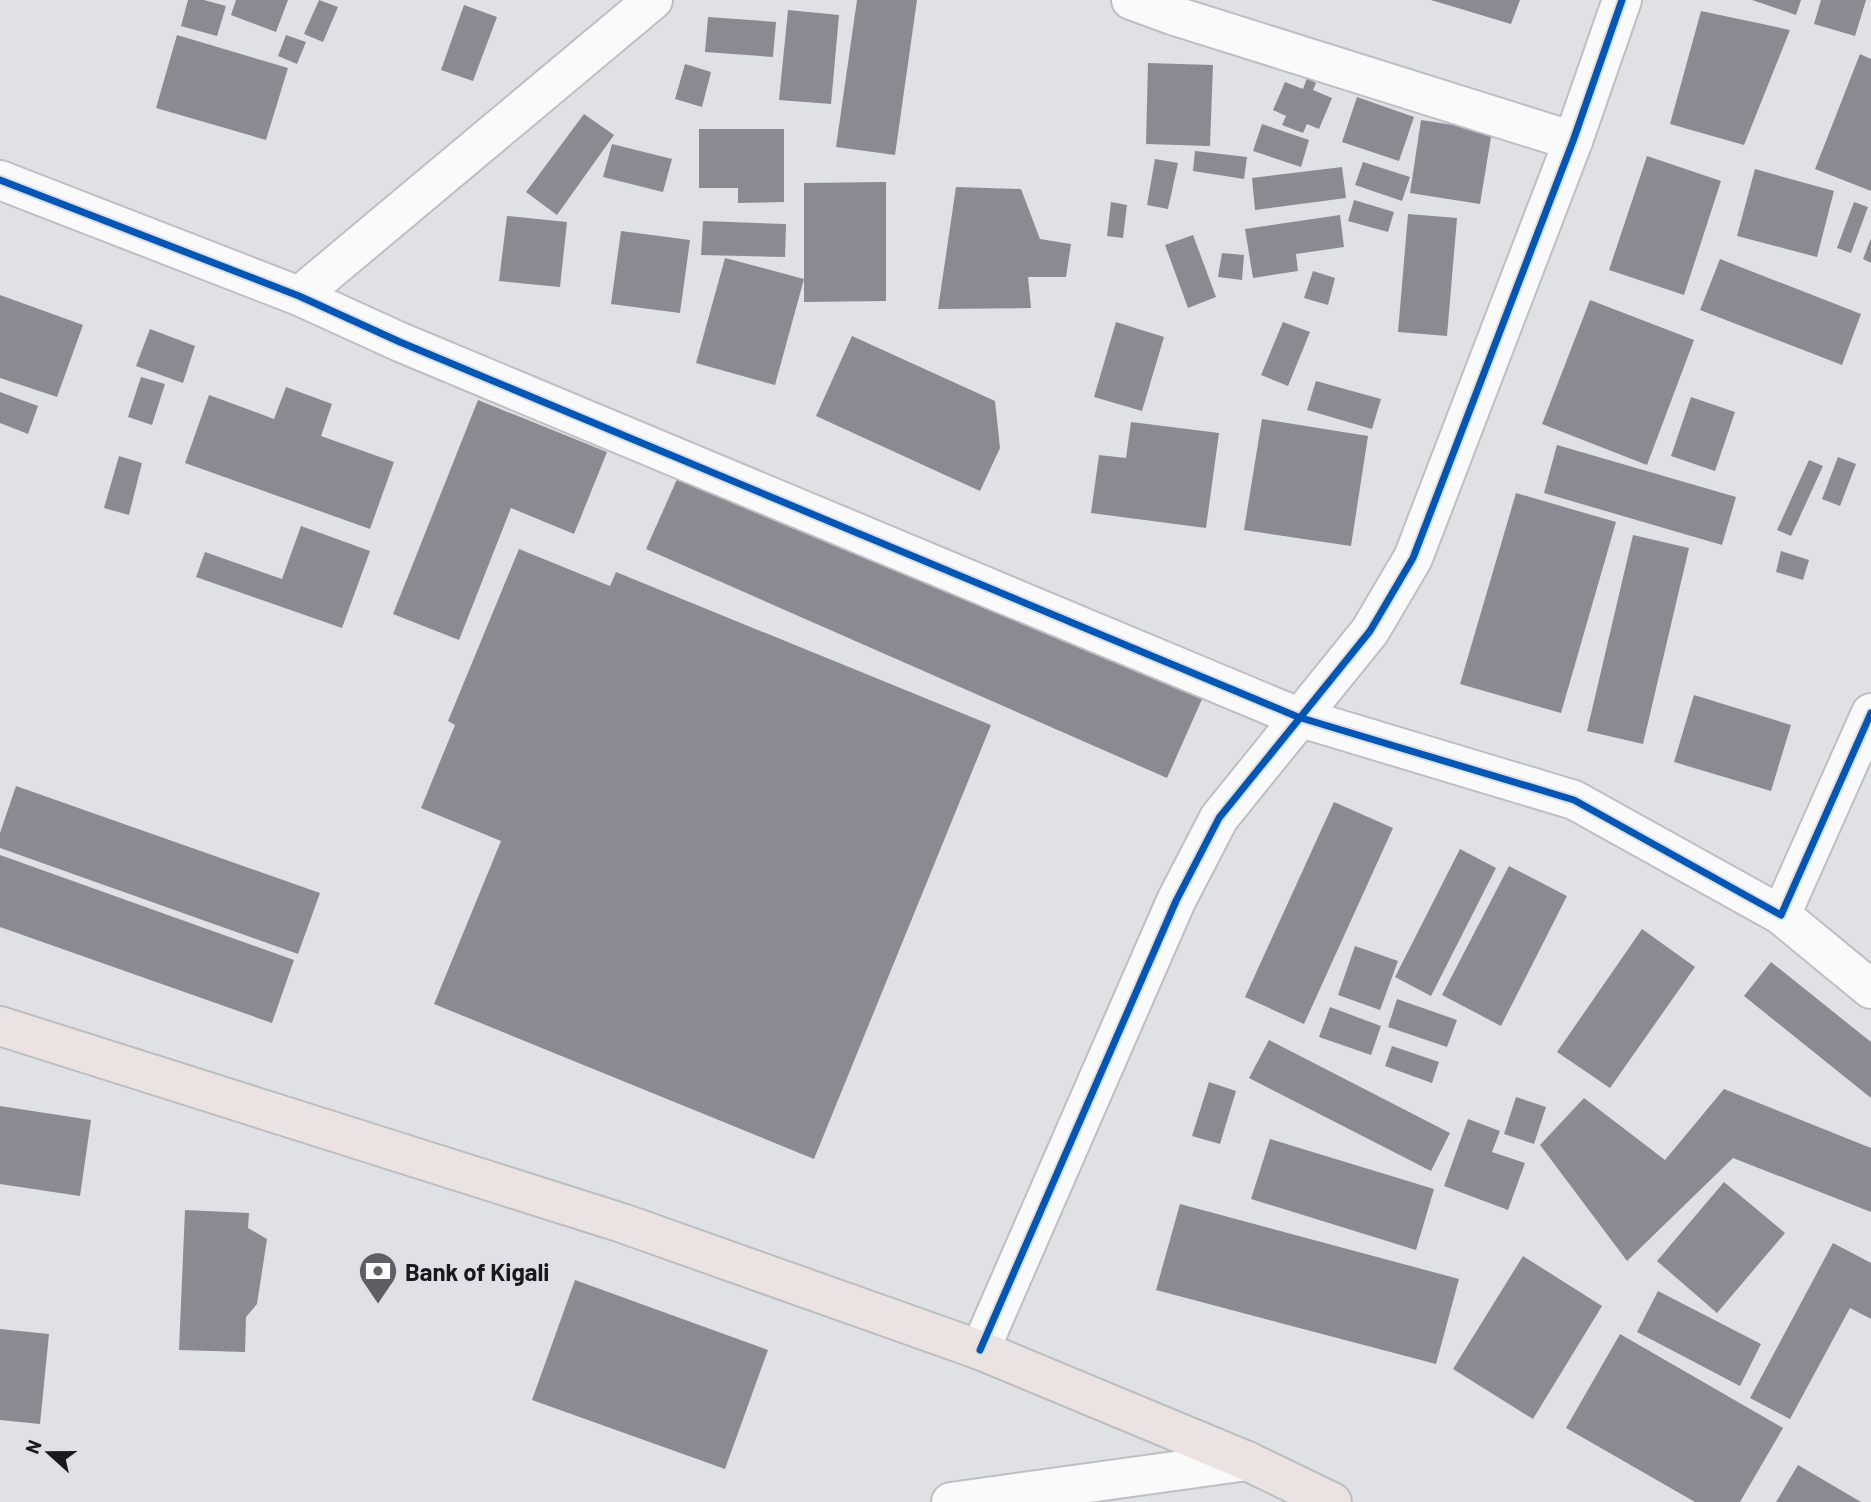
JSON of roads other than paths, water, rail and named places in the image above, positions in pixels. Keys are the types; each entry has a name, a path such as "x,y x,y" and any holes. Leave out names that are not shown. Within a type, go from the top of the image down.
{"main road":[{"path":"0,1026 622,1223 980,1350 1247,1461 1332,1502"}],"street":[{"path":"299,296 653,0"},
{"path":"1130,0 1573,141"},
{"path":"980,1350 1176,901 1219,818 1370,631 1413,558 1573,141 1622,0"},
{"path":"0,180 299,296 426,353 1298,717 1574,800 1781,915 1871,989"},
{"path":"1781,915 1871,713"},
{"path":"951,1502 1247,1461"}],"place":[{"name":"Bank of Kigali","path":"378,1305"}]}
